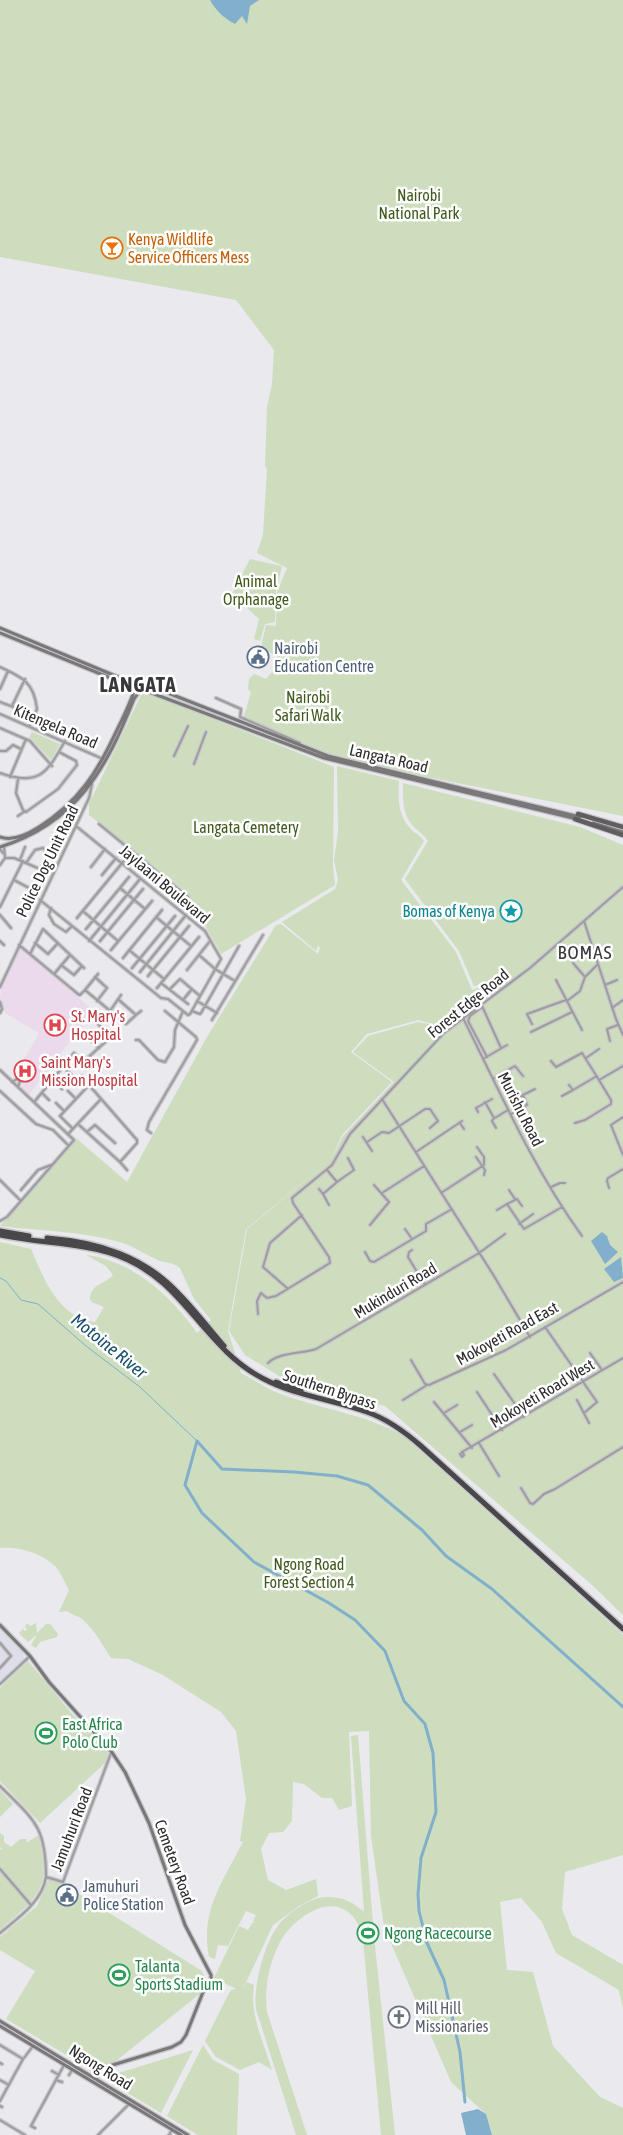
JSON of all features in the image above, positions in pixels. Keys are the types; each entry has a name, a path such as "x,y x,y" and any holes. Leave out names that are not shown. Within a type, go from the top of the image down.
{"highway":[{"name":"Southern Bypass","path":"0,1233 91,1243 128,1256 151,1269 170,1285 225,1346 251,1368 284,1385 362,1407 400,1425 428,1447 623,1624"},
{"name":"Southern Bypass","path":"0,1233 85,1246 109,1252 134,1263 163,1283 214,1340 251,1372 290,1391 368,1412 400,1429 623,1629"}],"main road":[{"path":"0,628 118,677 140,682"},
{"path":"0,633 135,687"},
{"path":"60,657 59,654 62,653"},
{"path":"135,687 140,682"},
{"path":"2,847 37,831 52,821 92,784 105,760 140,682"},
{"name":"Langata Road","path":"140,682 336,759 576,816"},
{"path":"126,684 136,693"},
{"path":"0,837 4,839 16,838 32,831 59,812 80,792 105,760 136,693 135,687"},
{"name":"Langata Road","path":"136,693 148,690 324,758 576,816"},
{"path":"576,816 590,814 623,831"},
{"path":"576,816 586,821 623,831"},
{"path":"576,816 623,831"},
{"path":"2,847 4,839"},
{"name":"Cemetery Road","path":"0,1624 30,1656 49,1682 111,1751 125,1772 149,1823 185,1925 212,1975 211,1985 208,1984 205,1987 186,2035 178,2044 106,2067 101,2066 96,2079"},
{"name":"Ngong Road","path":"0,2021 188,2135"},
{"name":"Ngong Road","path":"0,2026 159,2120 181,2135"},
{"path":"35,2041 41,2046 39,2050"},
{"path":"50,2050 49,2053 52,2057"}],"street":[{"path":"0,667 25,679 30,686 37,708 30,726"},
{"path":"0,689 8,671"},
{"path":"12,706 25,679"},
{"path":"216,698 241,709 240,718 300,743"},
{"path":"0,702 27,712"},
{"name":"Kitengela Road","path":"0,714 105,760"},
{"path":"174,756 188,726"},
{"path":"0,728 33,743 52,766"},
{"path":"194,764 206,732"},
{"path":"10,777 26,739"},
{"path":"0,773 18,779 29,779 37,776 52,766 65,741"},
{"path":"0,750 6,751 13,745 21,749"},
{"path":"18,816 44,800 58,788 77,765 76,761 59,752"},
{"path":"18,779 16,793 25,812"},
{"name":"Police Dog Unit Road","path":"0,987 89,798 92,784"},
{"name":"Police Dog Unit Road","path":"84,793 89,798"},
{"path":"99,824 188,897"},
{"name":"Jaylaani Boulevard","path":"76,826 206,931 221,958 216,969"},
{"path":"0,865 5,857 2,847"},
{"path":"20,860 25,847"},
{"path":"5,857 10,856 23,861 26,863 40,869 49,854 43,848 34,851 26,863"},
{"path":"91,867 105,849"},
{"path":"77,918 132,851"},
{"path":"102,875 116,858"},
{"path":"0,907 23,861"},
{"path":"86,929 129,876"},
{"path":"89,941 140,878"},
{"path":"14,880 31,889 23,906"},
{"path":"120,888 145,909"},
{"path":"100,941 143,888"},
{"name":"Forest Edge Road","path":"302,1215 291,1200 335,1162 344,1142 439,1038 530,968 623,889"},
{"path":"40,900 161,998 168,999 188,1015 216,969"},
{"path":"111,950 152,901"},
{"path":"51,908 48,915 57,927 66,932 72,926"},
{"path":"123,958 162,910"},
{"path":"83,912 118,941"},
{"path":"140,972 186,915"},
{"path":"0,916 11,928"},
{"path":"132,968 175,916"},
{"path":"156,917 191,946"},
{"path":"584,921 612,1008 623,1035"},
{"path":"148,976 190,926"},
{"path":"30,954 43,929 83,967 74,975 61,965"},
{"path":"212,1020 263,935"},
{"path":"157,988 199,936"},
{"path":"0,941 4,945"},
{"path":"187,970 210,941"},
{"path":"35,943 48,954 58,943"},
{"path":"19,945 79,994 85,990 98,974"},
{"path":"192,1011 200,1014 239,946"},
{"path":"130,950 164,979"},
{"path":"54,974 70,954"},
{"path":"199,955 235,982"},
{"path":"573,962 585,977"},
{"path":"532,1024 527,1014 567,1001 580,991 585,977 598,964"},
{"path":"94,977 106,988 97,1000"},
{"path":"170,989 179,979 200,996"},
{"path":"556,980 582,1030"},
{"path":"605,985 617,980"},
{"path":"161,983 188,1004"},
{"path":"183,1000 192,989"},
{"path":"85,990 125,1023 141,1011"},
{"path":"110,1011 119,1000 120,995"},
{"path":"119,1000 136,1015"},
{"path":"612,1008 623,1000"},
{"path":"197,1001 217,1013"},
{"path":"0,1002 2,1009 0,1013"},
{"path":"487,1057 468,1021 470,1016 482,1006 501,1048"},
{"path":"151,1133 147,1130 149,1122 197,1040 196,1037 165,1011"},
{"path":"136,1040 140,1041 158,1060 165,1062 174,1046 175,1030 183,1011"},
{"path":"531,1032 572,1012"},
{"name":"Murishu Road","path":"463,1018 529,1151 562,1207 582,1236"},
{"path":"84,1061 111,1036 95,1021"},
{"path":"610,1041 607,1029 618,1025"},
{"path":"83,1033 99,1048"},
{"path":"483,1059 507,1045"},
{"path":"586,1058 599,1049"},
{"path":"34,1102 74,1053 88,1067"},
{"path":"551,1060 556,1066 582,1053 612,1102 585,1120 575,1123"},
{"path":"63,1066 73,1077"},
{"path":"493,1079 515,1066 523,1076"},
{"path":"599,1080 623,1066"},
{"path":"0,1070 74,1139 21,1201 1,1220"},
{"path":"82,1076 138,1141 120,1162"},
{"path":"562,1096 597,1076"},
{"path":"12,1082 16,1079 19,1080 21,1083 18,1087"},
{"path":"53,1080 62,1089"},
{"path":"73,1129 60,1117 75,1098 89,1085"},
{"path":"568,1085 572,1090"},
{"path":"512,1097 523,1096 535,1089"},
{"path":"0,1091 36,1124 53,1130 69,1146"},
{"path":"68,1091 75,1098"},
{"path":"42,1093 49,1100"},
{"path":"511,1114 527,1106 523,1096"},
{"path":"69,1133 101,1099"},
{"path":"382,1099 530,1337"},
{"path":"478,1112 476,1108 492,1099"},
{"path":"485,1102 494,1118 492,1121 496,1128"},
{"path":"56,1103 64,1111"},
{"path":"366,1142 382,1132 388,1134 427,1109 438,1121 430,1128"},
{"path":"494,1118 508,1110"},
{"path":"623,1117 611,1125 623,1155"},
{"path":"415,1152 461,1122 464,1129"},
{"path":"78,1124 127,1170"},
{"path":"87,1132 95,1125 115,1144"},
{"path":"363,1137 372,1151"},
{"path":"441,1193 484,1165 484,1158 477,1147"},
{"path":"476,1157 484,1175"},
{"path":"323,1194 354,1170 348,1158"},
{"path":"21,1190 38,1170 53,1165"},
{"path":"381,1193 424,1166"},
{"path":"610,1188 607,1181 608,1178 623,1169"},
{"path":"327,1170 337,1182"},
{"path":"0,1180 21,1201"},
{"path":"551,1187 565,1183"},
{"path":"370,1225 389,1204 374,1185"},
{"path":"319,1189 329,1205"},
{"path":"509,1190 522,1206"},
{"path":"497,1210 515,1199"},
{"path":"507,1204 522,1229 562,1207"},
{"path":"365,1252 370,1261 374,1262 426,1231 426,1224 452,1209"},
{"path":"519,1224 533,1214"},
{"path":"258,1314 258,1301 262,1293 269,1298 288,1289 328,1265 330,1261 302,1215 270,1243 263,1266 288,1289"},
{"path":"405,1229 412,1239"},
{"name":"Mukinduri Road","path":"268,1363 278,1356 308,1352 322,1346 479,1253 505,1234"},
{"path":"412,1250 409,1252 408,1257 426,1285"},
{"name":"Mokoyeti Road East","path":"404,1400 427,1385 486,1360 530,1337 623,1282"},
{"path":"545,1327 597,1403 584,1413"},
{"path":"590,1353 602,1370"},
{"name":"Mokoyeti Road West","path":"472,1448 462,1452 459,1455 460,1457 479,1443 623,1358"},
{"path":"411,1360 427,1385"},
{"path":"494,1374 524,1417"},
{"path":"477,1392 502,1430"},
{"path":"576,1400 589,1423"},
{"path":"434,1402 472,1448"},
{"path":"444,1413 457,1405"},
{"path":"460,1432 472,1425"},
{"path":"479,1443 499,1476"},
{"path":"521,1488 533,1504 544,1494 554,1490 623,1447"},
{"path":"0,1643 11,1656 0,1668"},
{"path":"0,1684 30,1656"},
{"name":"Jamuhuri Road","path":"0,1786 38,1826 43,1846 46,1877 64,1881 111,1751"},
{"path":"0,1868 31,1905"},
{"path":"0,1933 31,1905 44,1886 46,1877"},
{"path":"0,2045 23,2059"},
{"path":"0,2101 23,2059 33,2046"},
{"path":"35,2128 31,2126 64,2065"},
{"path":"69,2075 72,2070"},
{"path":"52,2071 59,2075"},
{"path":"0,2080 9,2085"},
{"path":"56,2080 62,2082"},
{"path":"98,2135 130,2104"},
{"path":"0,2120 25,2135"},
{"path":"169,2135 172,2130"}],"shaded area":[{"name":"St. Mary's Hospital","path":"20,948 94,1011 29,1094 22,1088 23,1081 16,1074 39,1033 5,1013 0,999 1,990"},
{"path":"0,1628 23,1653 24,1658 0,1681"}],"green space":[{"name":"Nairobi National Park","path":"0,0 623,0 623,816 417,775 326,753 243,719 251,692 248,689 249,679 254,674 266,679 282,661 262,646 262,643 266,625 276,626 277,592 287,568 257,553 263,535 267,469 265,466 267,407 272,384 274,350 236,300 0,257"},
{"name":"Animal Orphanage","path":"250,559 282,566 276,591 275,622 265,624 260,641 254,639 259,619 232,594"},
{"name":"Langata Cemetery","path":"143,691 334,767 333,866 335,885 221,954 186,892 89,815 89,804"},
{"path":"32,732 60,744 51,760 33,741 28,739"},
{"name":"Ngong Road Forest Section 4","path":"337,766 399,781 399,800 405,822 424,841 401,880 456,952 472,990 498,981 445,1028 481,1001 502,979 474,986 459,951 405,879 428,841 409,821 404,806 403,783 580,827 623,845 623,1615 592,1585 385,1406 287,1381 245,1355 229,1331 247,1229 332,1158 246,1229 228,1331 241,1373 271,1390 305,1402 356,1416 405,1437 623,1635 623,1855 565,1872 562,1909 572,1935 623,1965 623,2008 619,1990 556,1953 542,1922 521,1898 500,1902 507,1970 533,1972 553,2046 600,2097 623,2108 623,2135 492,2135 486,2114 451,2082 384,1927 371,1836 369,1731 349,1732 352,1806 339,1810 332,1798 322,1798 304,1784 293,1782 292,1821 283,1832 269,1833 261,1849 268,1880 286,1890 316,1879 318,1896 299,1906 273,1925 242,1991 247,1982 254,1985 255,2018 272,2070 259,2062 240,2070 216,2057 205,2041 231,1990 236,1989 214,1978 239,1926 248,1930 253,1922 256,1923 253,1921 256,1915 246,1911 228,1946 218,1945 215,1959 209,1957 208,1925 215,1897 243,1842 240,1841 246,1799 236,1731 221,1712 163,1675 128,1659 111,1658 95,1633 82,1619 67,1611 59,1612 69,1590 59,1571 49,1561 22,1549 0,1548 0,1242 31,1249 54,1295 62,1305 82,1319 95,1322 104,1307 92,1302 90,1299 91,1294 96,1287 113,1275 106,1266 86,1255 120,1265 149,1282 175,1306 197,1333 211,1320 194,1299 180,1268 175,1265 108,1239 0,1226 77,1139 127,1182 207,1037 276,925 281,924 318,954 320,948 318,945 316,951 282,922 335,889 338,880 334,860 338,832","holes":["418,1020 440,1026 418,1022 368,1036 353,1052 394,1082 343,1136 332,1158 342,1135 392,1082 351,1052 367,1034"]},
{"path":"27,1623 30,1626 36,1623 37,1633 46,1624 50,1624 58,1634 57,1637 40,1642 36,1648 31,1645 37,1635 28,1642 19,1633 23,1629 27,1630 25,1627"},
{"name":"East Africa Polo Club","path":"28,1661 73,1715 109,1751 105,1763 40,1823 0,1781 0,1688"},
{"name":"Ngong Racecourse","path":"358,1735 374,1937 395,2135 381,2135 363,1940 359,1926 346,1910 336,1907 325,1907 314,1910 304,1916 286,1933 273,1958 268,1976 267,2012 307,2135 296,2135 256,2009 256,1990 260,1967 272,1935 281,1922 293,1911 315,1899 332,1897 347,1900 364,1911 351,1736"},
{"path":"0,1790 13,1804 0,1817"},
{"path":"0,1833 4,1836 4,1842 11,1847 20,1839 27,1839 26,1843 39,1835 44,1868 39,1890 33,1899 0,1930 0,1849 3,1850 0,1847"},
{"name":"Talanta Sports Stadium","path":"50,1876 202,1971 206,1979 207,1988 101,2073 95,2072 6,2019 35,1971 0,1950 0,1937 37,1906"},
{"path":"203,2045 213,2060 239,2074 237,2135 198,2135 167,2116"},
{"path":"193,2050 161,2113 111,2083 112,2075"}],"water":[{"path":"210,0 259,0 250,6 247,24 242,16 235,24 221,14"},
{"path":"602,1232 607,1236 610,1245 618,1252 605,1264 591,1241"},
{"path":"621,1257 623,1278 614,1282 604,1269"},
{"path":"478,2109 486,2114 492,2135 466,2135 461,2113"}],"waterway":[{"name":"Motoine River","path":"0,1278 6,1281 21,1300 38,1304 86,1346 140,1387 197,1441"},
{"path":"197,1441 185,1485 202,1513 254,1562 329,1603 355,1620 385,1651 404,1701 425,1724 433,1753 436,1812 421,1858 418,1894 419,1911 427,1943 444,1980 460,2052 465,2102"},
{"path":"197,1441 222,1469 337,1476 368,1485 422,1530 446,1556 492,1589 623,1707"}],"place":[{"name":"Kenya Wildlife Service Officers Mess","path":"112,248"},
{"name":"Nairobi Education Centre","path":"258,657"},
{"name":"Bomas of Kenya","path":"511,911"},
{"name":"St. Mary's Hospital","path":"55,1025"},
{"name":"Saint Mary's Mission Hospital","path":"25,1071"},
{"name":"East Africa Polo Club","path":"46,1733"},
{"name":"Jamuhuri Police Station","path":"67,1895"},
{"name":"Ngong Racecourse","path":"368,1933"},
{"name":"Talanta Sports Stadium","path":"119,1975"},
{"name":"Mill Hill Missionaries","path":"399,2017"}],"district":[{"name":"LANGATA","path":"138,685"},
{"name":"BOMAS","path":"585,952"}],"park label":[{"name":"Nairobi Safari Walk","path":"308,706"}]}
